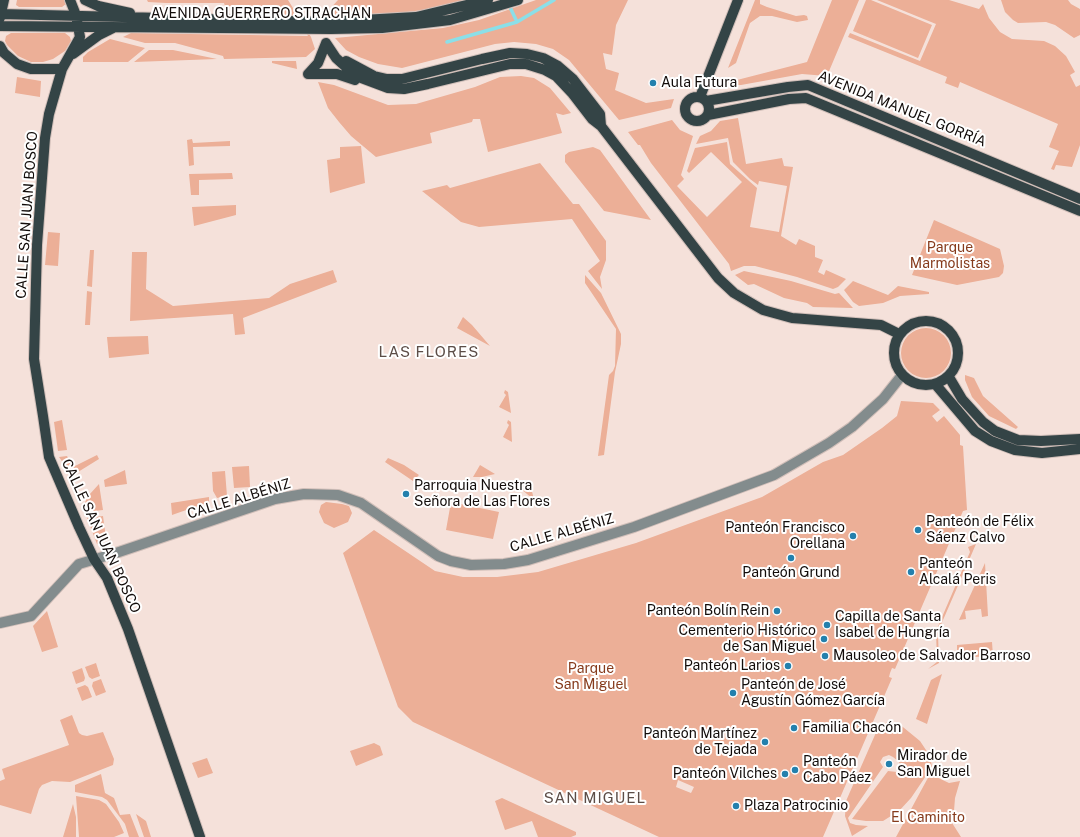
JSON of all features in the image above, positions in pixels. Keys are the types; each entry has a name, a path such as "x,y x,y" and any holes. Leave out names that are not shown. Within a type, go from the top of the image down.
{"main road":[{"path":"0,16 4,0"},
{"path":"70,0 79,27"},
{"path":"85,0 98,6 161,19"},
{"name":"AVENIDA GUERRERO STRACHAN","path":"328,26 416,17 488,0"},
{"name":"AVENIDA GUERRERO STRACHAN","path":"0,16 76,16 382,28 450,20 518,0"},
{"path":"703,99 738,0"},
{"name":"AVENIDA GUERRERO STRACHAN","path":"0,26 116,27 300,25"},
{"name":"CALLE SAN JUAN BOSCO","path":"79,27 80,37 62,69 50,109 45,138 37,245 34,360 50,457 79,527 94,559 107,578 128,629 200,837"},
{"path":"71,55 99,35 116,27"},
{"path":"326,43 318,63 308,74 337,74 368,85 388,88 404,89 510,64 526,64 545,70 556,76 572,93 592,119 601,126 718,278 734,293 763,310 792,318 881,325 899,334"},
{"path":"326,43 336,58 356,76 388,88"},
{"path":"326,43 342,58 355,67 374,76 386,79 402,79 424,75 510,53 527,54 543,58 558,66 573,79 600,114 601,126"},
{"path":"0,46 4,52 17,64 31,69 62,69"},
{"name":"AVENIDA MANUEL GORRÍA","path":"703,99 808,85 1080,199"},
{"path":"695,97 703,99 709,110 708,115 698,122 693,121 686,116 685,106 687,102 695,97"},
{"name":"AVENIDA MANUEL GORRÍA","path":"708,115 789,99 806,98 1080,211"},
{"path":"920,321 938,323 946,328 955,339 959,355 954,370 949,377 936,385 926,386 915,384 902,376 894,361 894,346 899,334 909,325 920,321"},
{"path":"949,377 962,399 982,422 995,431 1018,440 1042,441 1080,438"},
{"path":"936,385 975,431 991,441 1022,451 1042,453 1080,450"}],"street":[{"name":"CALLE ALBÉNIZ","path":"0,623 31,616 78,564 122,551 275,499 304,494 338,495 361,502 438,556 451,562 471,565 504,564 528,560 634,527 774,475 829,443 852,427 883,399 902,376"}],"green space":[{"path":"17,0 65,0 66,4 62,7 19,7 16,5"},
{"path":"147,0 288,0 311,37 315,49 306,57 224,59 223,56 175,43 145,43 123,37 131,33 308,36 295,16 284,16 270,10 270,7 225,6 224,3 148,2"},
{"path":"338,0 471,0 431,9 383,15 326,16 326,13"},
{"path":"536,0 628,0 616,25 612,55 603,53 606,69 619,73 615,90 646,103 674,99 671,108 619,120 569,60 553,49 536,44 514,42 495,44 402,68 378,64 359,57 346,50 335,38 443,28 479,20"},
{"path":"755,0 760,0 760,4 767,7 796,16 807,16 808,20 797,22 772,16 760,16 750,23 736,63 728,68"},
{"path":"832,0 859,0 827,76 802,74 741,85 726,85 724,82 725,78 737,80 807,62"},
{"path":"866,0 871,0 932,25 918,58 853,31"},
{"path":"877,0 949,0 979,9 983,4 989,18 1000,32 1012,39 1044,41 1055,46 1066,56 1075,72 1070,75 1076,87 1080,85 1080,145 1072,167 1056,165 1054,170 1051,169 1059,151 1049,147 1058,124 960,82 958,88 945,83 947,77 848,37 850,33 920,61 936,24"},
{"path":"1001,0 1068,0 1071,4 1080,9 1080,35 1074,38 1055,25 1046,22 1018,23 1005,12"},
{"path":"11,33 65,33 70,37 71,41 65,51 53,59 43,62 31,62 18,56 7,45 5,41 6,36"},
{"path":"110,39 145,48 128,62 83,62 83,57 88,52"},
{"path":"149,50 173,50 217,59 134,62"},
{"path":"272,61 296,61 297,69 272,63"},
{"path":"521,76 534,78 550,88 571,113 563,115 556,113 562,133 488,152 480,119 473,119 472,122 430,133 432,143 376,157 351,136 328,108 318,82 334,85 388,105 416,104 475,87 500,77"},
{"path":"17,77 41,81 40,97 15,93"},
{"path":"738,118 746,164 782,158 784,166 793,167 781,236 796,245 799,239 815,246 815,257 823,260 818,272 824,275 826,270 846,279 838,287 833,289 797,277 755,266 744,266 731,271 729,264 651,163 640,145 638,145 628,132 672,120 680,130 693,136 681,175 684,179 677,186 707,217 742,182 711,152 689,173 687,171 695,148 727,142 730,164 757,188 750,227 779,232 787,186 759,181 758,185 750,179 733,162 728,138 696,144 700,136 711,131 720,121"},
{"path":"192,139 193,143 230,141 230,146 193,147 194,165 189,166 187,140"},
{"path":"361,146 365,183 330,193 327,160 340,158 340,147"},
{"path":"593,147 600,150 651,220 604,211 565,162 565,155 569,152"},
{"path":"540,163 573,204 579,204 606,241 606,260 600,277 602,289 588,271 600,261 572,219 479,227 461,222 422,191 447,185 450,188"},
{"path":"232,173 233,179 199,180 199,195 191,195 189,174"},
{"path":"236,205 236,215 194,226 192,207"},
{"name":"Parque Marmolistas","path":"934,220 1000,249 1004,266 1003,273 999,277 957,285 912,275"},
{"path":"48,232 60,233 58,266 45,265"},
{"path":"90,250 94,250 92,287 87,286"},
{"path":"132,252 147,252 146,289 173,306 269,298 290,284 333,270 337,282 243,318 245,334 235,335 233,314 130,321"},
{"path":"744,271 791,281 835,294 839,293 853,308 813,307 807,303 784,298 754,284 748,285 735,275"},
{"path":"585,275 601,293 621,334 621,344 615,372 604,455 598,456 609,375 615,366 616,329 585,283"},
{"path":"853,281 888,295 898,286 929,292 929,294 900,296 883,303 859,306 853,302 844,290"},
{"path":"87,291 92,292 90,325 85,325"},
{"path":"463,317 472,325 490,346 457,328"},
{"path":"921,328 931,328 944,335 951,348 951,358 944,371 931,378 921,378 912,374 905,367 901,358 901,348 905,339 912,332"},
{"path":"148,336 149,354 109,358 107,337"},
{"path":"965,375 974,378 983,396 1018,427 1016,429 989,416 972,397 965,380"},
{"path":"505,390 508,392 511,413 499,407 506,395 504,393"},
{"name":"Parque San Miguel","path":"901,401 933,403 940,410 932,416 937,422 944,416 960,435 960,445 963,446 967,510 963,511 895,669 892,668 889,677 892,678 823,837 659,837 413,722 398,707 343,553 374,530 435,571 463,577 497,577 538,572 636,543 762,497 823,462 843,455 897,416","holes":["678,780 694,787 691,793 676,787"]},
{"path":"62,420 67,450 58,451 54,422"},
{"path":"508,420 511,422 512,442 503,437 509,425 507,423"},
{"path":"97,455 99,459 78,472 69,471 59,457 67,456 73,467"},
{"path":"388,458 404,465 419,475 413,481 385,462"},
{"path":"480,465 495,474 482,477 473,477"},
{"path":"249,466 250,487 234,488 232,467"},
{"path":"125,470 127,484 105,487 104,480"},
{"path":"225,471 227,496 217,498 213,491 212,472"},
{"path":"530,483 534,500 520,488 523,484"},
{"path":"99,484 103,510 85,512 84,504 89,495"},
{"path":"517,494 533,503 533,506 518,506"},
{"path":"209,497 209,502 172,515 171,503"},
{"path":"326,502 349,506 352,513 348,522 334,528 324,523 319,512 321,505"},
{"path":"451,502 499,512 493,539 446,530"},
{"path":"103,516 106,538 101,545 97,544 87,518"},
{"path":"976,544 940,627 938,634 939,663 928,669 937,662 936,631 970,552 968,547"},
{"path":"985,563 988,616 982,617 981,609 965,611 966,619 959,620"},
{"path":"47,611 58,647 42,652 33,626"},
{"path":"992,642 993,656 957,658 957,645"},
{"path":"96,663 100,676 92,679 89,677 85,667"},
{"path":"82,668 85,678 84,681 76,684 72,672"},
{"path":"942,674 927,724 916,719 931,680"},
{"path":"101,679 106,692 96,696 92,686 93,682"},
{"path":"85,685 88,687 92,697 82,701 77,688"},
{"path":"72,715 79,733 82,735 87,736 103,732 114,759 113,765 70,782 52,781 42,785 39,789 31,814 0,805 0,781 5,779 2,769 69,745 60,720"},
{"path":"887,722 898,723 920,741 930,756 932,767 911,798 899,811 883,821 852,819 888,771 897,772 900,768 899,762 893,757 889,755 883,757 880,762 883,767 848,818 850,823 868,826 852,836 845,816 846,801 878,728"},
{"path":"374,743 380,746 383,755 356,766 350,751"},
{"path":"207,758 213,773 198,778 192,763"},
{"path":"101,774 105,793 114,798 120,815 130,814 139,837 129,837 125,824 107,800 102,797 75,792 75,785"},
{"name":"El Caminito","path":"930,774 949,783 960,781 955,798 954,811 947,815 961,837 896,837"},
{"path":"76,796 99,800 106,804 119,822 124,833 114,837 79,837"},
{"path":"502,798 576,832 576,835 571,837 538,837 532,821 505,830 495,801"},
{"path":"73,804 76,817 76,837 63,837"},
{"path":"136,814 146,821 151,837 144,837"}],"waterway":[{"path":"447,42 517,22 554,0"},
{"path":"509,5 517,22"}],"place":[{"name":"Aula Futura","path":"653,83"},
{"name":"Parroquia Nuestra Señora de Las Flores","path":"406,494"},
{"name":"Panteón de Félix Sáenz Calvo","path":"918,530"},
{"name":"Panteón Francisco Orellana","path":"853,536"},
{"name":"Panteón Grund","path":"791,558"},
{"name":"Panteón Alcalá Peris","path":"911,572"},
{"name":"Panteón Bolín Rein","path":"777,611"},
{"name":"Capilla de Santa Isabel de Hungría","path":"827,625"},
{"name":"Cementerio Histórico de San Miguel","path":"824,639"},
{"name":"Mausoleo de Salvador Barroso","path":"825,656"},
{"name":"Panteón Larios","path":"788,666"},
{"name":"Panteón de José Agustín Gómez García","path":"733,693"},
{"name":"Familia Chacón","path":"794,728"},
{"name":"Panteón Martínez de Tejada","path":"765,742"},
{"name":"Mirador de San Miguel","path":"889,764"},
{"name":"Panteón Cabo Páez","path":"795,770"},
{"name":"Panteón Vilches","path":"785,774"},
{"name":"Plaza Patrocinio","path":"736,806"}],"district":[{"name":"LAS FLORES","path":"429,352"},
{"name":"SAN MIGUEL","path":"595,798"}]}
